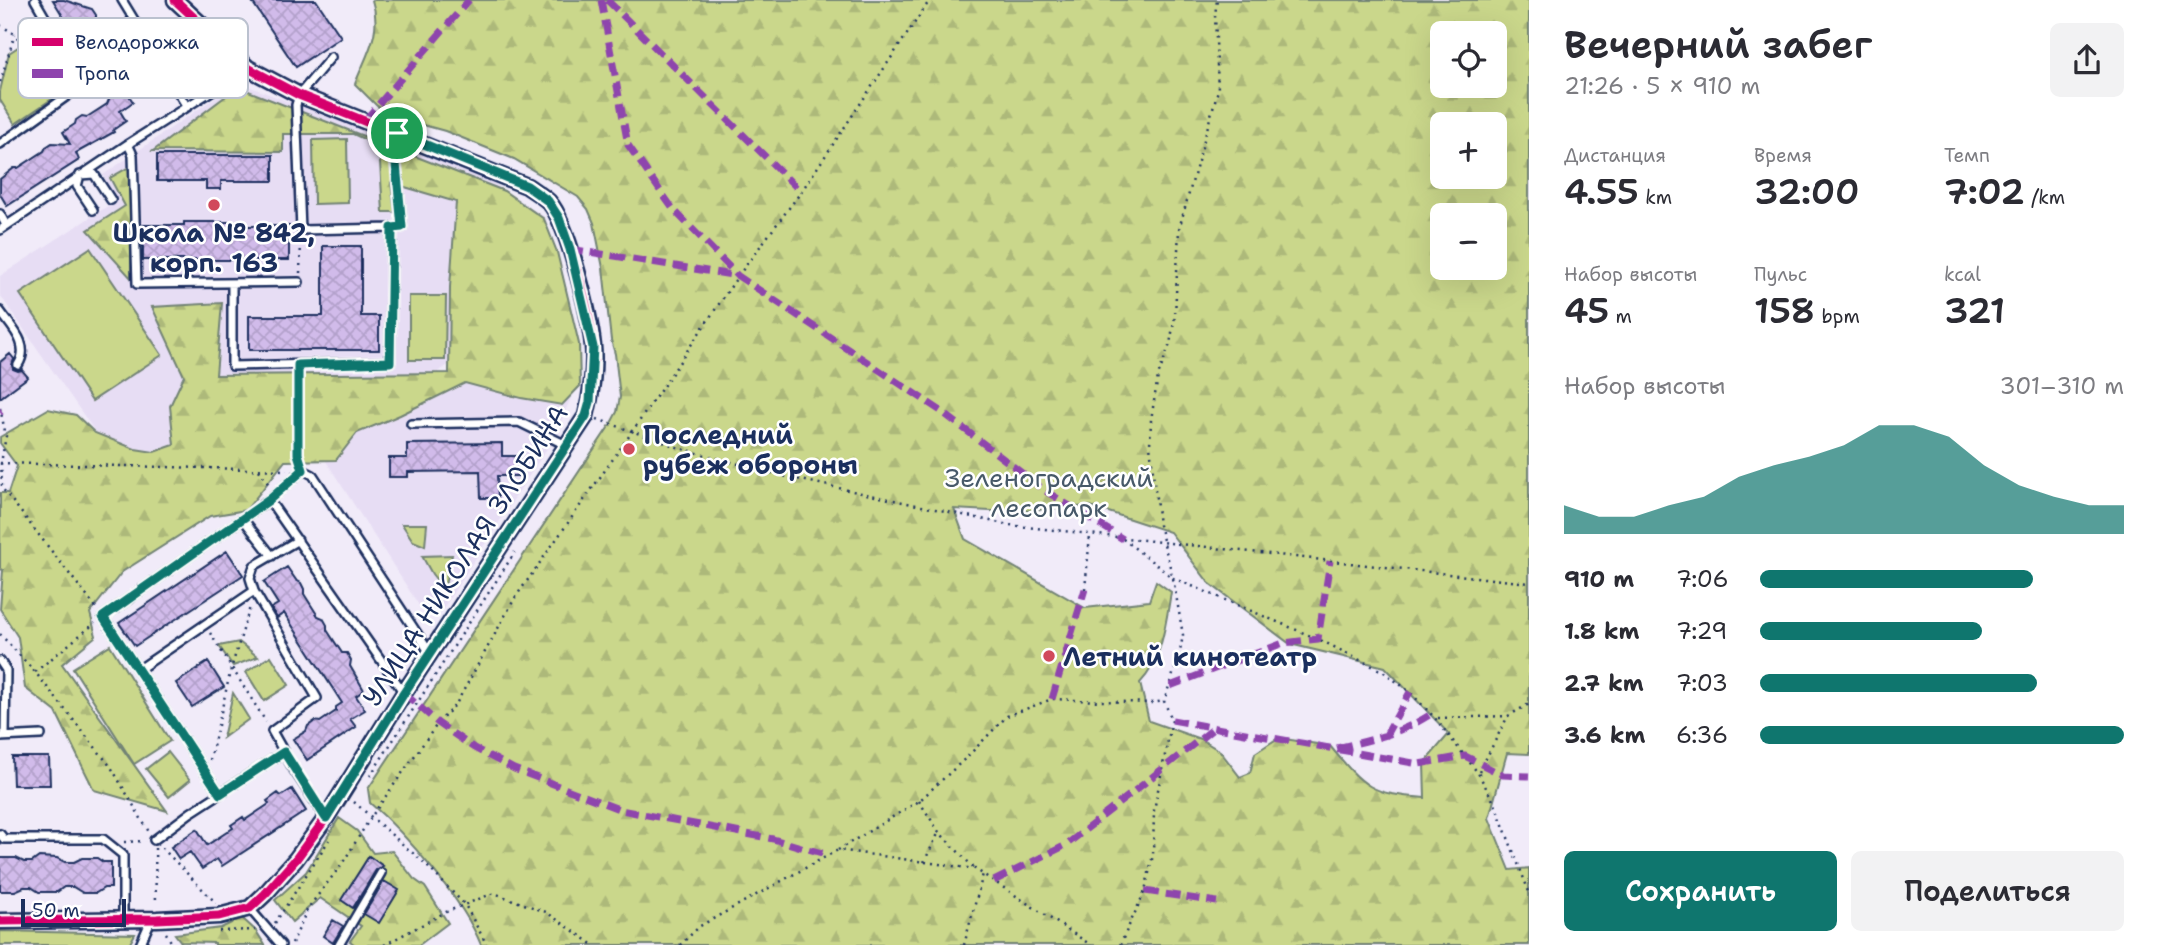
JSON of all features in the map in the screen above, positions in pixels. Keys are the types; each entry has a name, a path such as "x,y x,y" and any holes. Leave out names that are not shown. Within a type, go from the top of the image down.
{"street":[{"name":"УЛИЦА НИКОЛАЯ ЗЛОБИНА","path":"176,0 195,18"},
{"name":"УЛИЦА НИКОЛАЯ ЗЛОБИНА","path":"248,68 299,94 527,186 548,201 559,218 570,249 593,347 586,416 404,693 326,818 296,859 250,908"},
{"path":"0,921 123,919 151,923 219,916 250,908"}],"lane":[{"path":"35,0 45,18"},
{"path":"121,0 132,18"},
{"path":"331,57 299,94 296,105 301,230 402,227 394,143 397,133"},
{"path":"0,144 65,98"},
{"path":"181,98 187,107"},
{"path":"0,214 3,228 201,98"},
{"path":"128,144 133,155 137,284 299,282"},
{"path":"80,175 94,174 111,200"},
{"path":"80,175 77,186 93,210"},
{"path":"232,283 232,366 390,362 392,228"},
{"path":"0,311 23,346 23,356 18,365"},
{"path":"411,424 519,422 566,446"},
{"path":"220,794 103,617 272,498 303,470 313,475 430,653"},
{"path":"272,498 404,693"},
{"path":"243,519 272,556"},
{"path":"298,540 254,566 250,578 254,591 317,698 272,731 326,818"},
{"path":"138,670 254,591"},
{"path":"0,661 6,670 3,736 41,735"},
{"path":"154,840 284,752"},
{"path":"0,834 4,839 103,839 123,855 123,919"},
{"path":"339,945 381,873"},
{"path":"250,908 281,945"},
{"path":"140,945 151,923"}],"path":[{"path":"291,945 308,908 342,864 371,817 438,723 456,704 515,598 738,276 801,192 930,0"},
{"path":"1121,945 1145,891 1153,855 1154,810 1172,720 1164,701 1180,657 1183,635 1173,578 1159,525 1150,445 1151,420 1158,376 1170,344 1175,316 1180,229 1218,90 1215,15 1217,0"},
{"path":"0,24 18,38"},
{"path":"0,82 15,34"},
{"path":"299,282 301,230"},
{"path":"0,463 303,470 298,454 298,365"},
{"path":"0,408 6,436 0,463 2,488 103,617 35,672"},
{"path":"595,419 683,449 783,476 1009,525 1529,583"},
{"path":"594,429 600,420"},
{"path":"259,470 272,498"},
{"path":"1085,589 1090,536"},
{"path":"1123,539 1173,578 1318,639 1384,672 1409,692 1436,718 1478,774 1495,804 1529,892"},
{"path":"368,780 522,542"},
{"path":"207,773 231,669 254,591"},
{"path":"205,624 272,731"},
{"path":"0,634 35,672 111,767 154,840 220,907"},
{"path":"680,945 700,926 838,850 919,801 1007,716 1052,699 1151,703 1164,701"},
{"path":"1436,718 1508,716 1529,704"},
{"path":"1478,774 1508,716"},
{"path":"919,801 939,832 975,869 1091,945"},
{"path":"354,802 423,862 465,905 487,945"},
{"path":"925,862 939,832"},
{"path":"218,931 270,930 331,837"},
{"path":"103,839 120,843 154,840"},
{"path":"154,840 151,923 165,932 173,945"},
{"path":"838,850 975,869"},
{"path":"964,945 983,874"},
{"path":"384,945 446,912 494,893 546,912 594,945"}],"shaded area":[{"path":"248,86 487,179 546,218 565,288 315,453 110,453 0,295 0,276 117,200 103,175 215,98 248,98"},
{"path":"564,295 574,391 553,439 442,610 422,610 322,455"}],"green space":[{"name":"Зеленоградский лесопарк","path":"372,0 1529,0 1529,754 1507,753 1489,818 1510,870 1529,868 1529,945 481,945 462,909 433,869 370,803 368,789 610,425 617,412 620,397 603,268 594,223 588,209 578,197 514,159 377,106 355,84 372,43 376,23","holes":["1090,506 1170,532 1209,583 1290,644 1385,667 1449,734 1424,763 1425,798 1392,794 1370,786 1361,780 1330,746 1278,738 1255,753 1250,773 1240,777 1220,751 1200,739 1149,721 1140,683 1158,652 1171,592 1156,581 1149,601 1085,608 965,539 954,509 1009,512"]},
{"path":"18,47 18,98 53,98 15,124 0,100 9,53"},
{"path":"248,91 504,191 544,219 557,252 579,344 580,386 562,405 521,398 465,383 357,433 336,460 285,461 246,510 210,516 122,572 90,613 96,636 62,664 167,811 94,790 56,712 25,688 18,637 0,609 3,570 0,569 0,493 8,493 17,466 0,443 0,437 48,409 76,415 95,433 135,449 154,452 174,445 170,406 184,376 152,307 222,303 216,375 449,373 450,287 456,202 391,183 395,212 383,212 379,146 353,134 283,134 283,152 153,151 223,98 248,98"},
{"path":"347,139 348,203 314,204 313,140"},
{"path":"131,166 131,278 88,230 125,206 110,178"},
{"path":"90,248 162,355 92,401 20,294"},
{"path":"409,296 446,296 445,360 409,360"},
{"path":"402,524 427,524 425,546 413,541"},
{"path":"452,555 444,589 422,556"},
{"path":"239,642 258,657 233,666 219,646"},
{"path":"110,645 170,741 134,764 73,668"},
{"path":"271,656 289,685 264,701 246,672"},
{"path":"233,693 249,719 223,738"},
{"path":"168,752 190,780 169,797 146,769"},
{"path":"339,818 357,831 373,853 392,851 414,879 425,887 448,923 419,945 355,945 350,941 361,926 320,898 292,922 275,900 306,872"},
{"path":"242,918 256,931 265,945 181,942 175,934 221,928"},
{"path":"0,931 135,934 129,945 0,945"}],"building":[{"path":"53,0 64,0 92,9 96,15 96,18 64,18"},
{"path":"251,0 316,0 341,37 296,67"},
{"path":"109,98 131,98 133,102 120,111 126,121 113,130 114,132 76,153 79,160 7,206 0,194 0,179 52,143 70,144 63,132 82,116 87,117 107,104"},
{"path":"157,155 273,155 273,181 221,181 221,189 206,189 206,181 157,181"},
{"name":"Школа № 842, корп. 163","path":"184,222 245,222 245,226 289,226 289,260 143,260 143,225 184,225"},
{"path":"323,246 361,246 361,316 379,316 379,350 249,350 249,316 323,316"},
{"path":"10,354 14,359 13,369 22,370 28,377 0,398 0,362"},
{"path":"502,443 502,456 520,456 520,476 497,476 498,498 481,498 480,471 408,472 408,477 389,477 389,458 407,458 407,444"},
{"path":"227,551 243,575 135,646 119,623"},
{"path":"287,567 301,583 304,594 318,616 323,618 327,630 342,653 347,653 351,660 350,666 364,690 356,696 365,710 350,719 356,727 307,760 293,739 315,721 320,722 336,711 336,707 342,703 284,613 277,618 271,608 278,604 264,582"},
{"path":"208,662 224,687 192,707 176,683"},
{"path":"12,757 49,757 50,785 13,785"},
{"path":"292,789 306,811 222,866 217,859 202,869 190,852 179,859 171,847 197,829 207,845 233,828 231,825 243,817 245,820 269,804 267,801 278,793 281,796"},
{"path":"369,856 383,866 376,870 353,908 341,900"},
{"path":"39,857 57,858 65,862 97,858 103,862 111,862 111,888 104,888 96,893 83,893 73,887 64,887 57,892 39,892 31,887 0,891 0,858 32,862"},
{"path":"384,881 399,890 379,923 364,914"},
{"path":"333,920 343,926 333,943 323,936"}],"marked path":[{"path":"365,120 469,0"},
{"path":"601,0 628,145 673,209 738,276"},
{"path":"607,0 801,192"},
{"path":"570,249 738,276 941,411 1044,490 1123,539"},
{"path":"1170,686 1283,643 1318,639 1330,561"},
{"path":"1052,699 1085,589"},
{"path":"1385,737 1410,692"},
{"path":"404,693 438,723 474,748 514,769 621,810 773,839 829,855"},
{"path":"1337,748 1397,731 1431,714"},
{"path":"1172,720 1419,764 1465,756 1503,775 1529,776"},
{"path":"994,881 1066,845 1213,729"},
{"path":"1145,891 1217,902"}],"cycle path":[{"path":"175,0 194,18"},
{"path":"0,921 219,916 250,908 296,859 326,818 404,693 586,416 593,372 588,314 570,249 549,202 527,186 299,95 248,68"}],"place":[{"name":"Школа № 842, корп. 163","path":"214,205"},
{"name":"Последний рубеж обороны","path":"629,449"},
{"name":"Летний кинотеатр","path":"1049,656"}],"route":[{"path":"397,133 527,186 548,201 559,218 583,299 593,347 590,402 586,416 404,693 326,818 284,752 220,794 103,617 269,500 303,470 298,454 298,365 390,362 392,228 402,227 394,143 397,133"}]}
